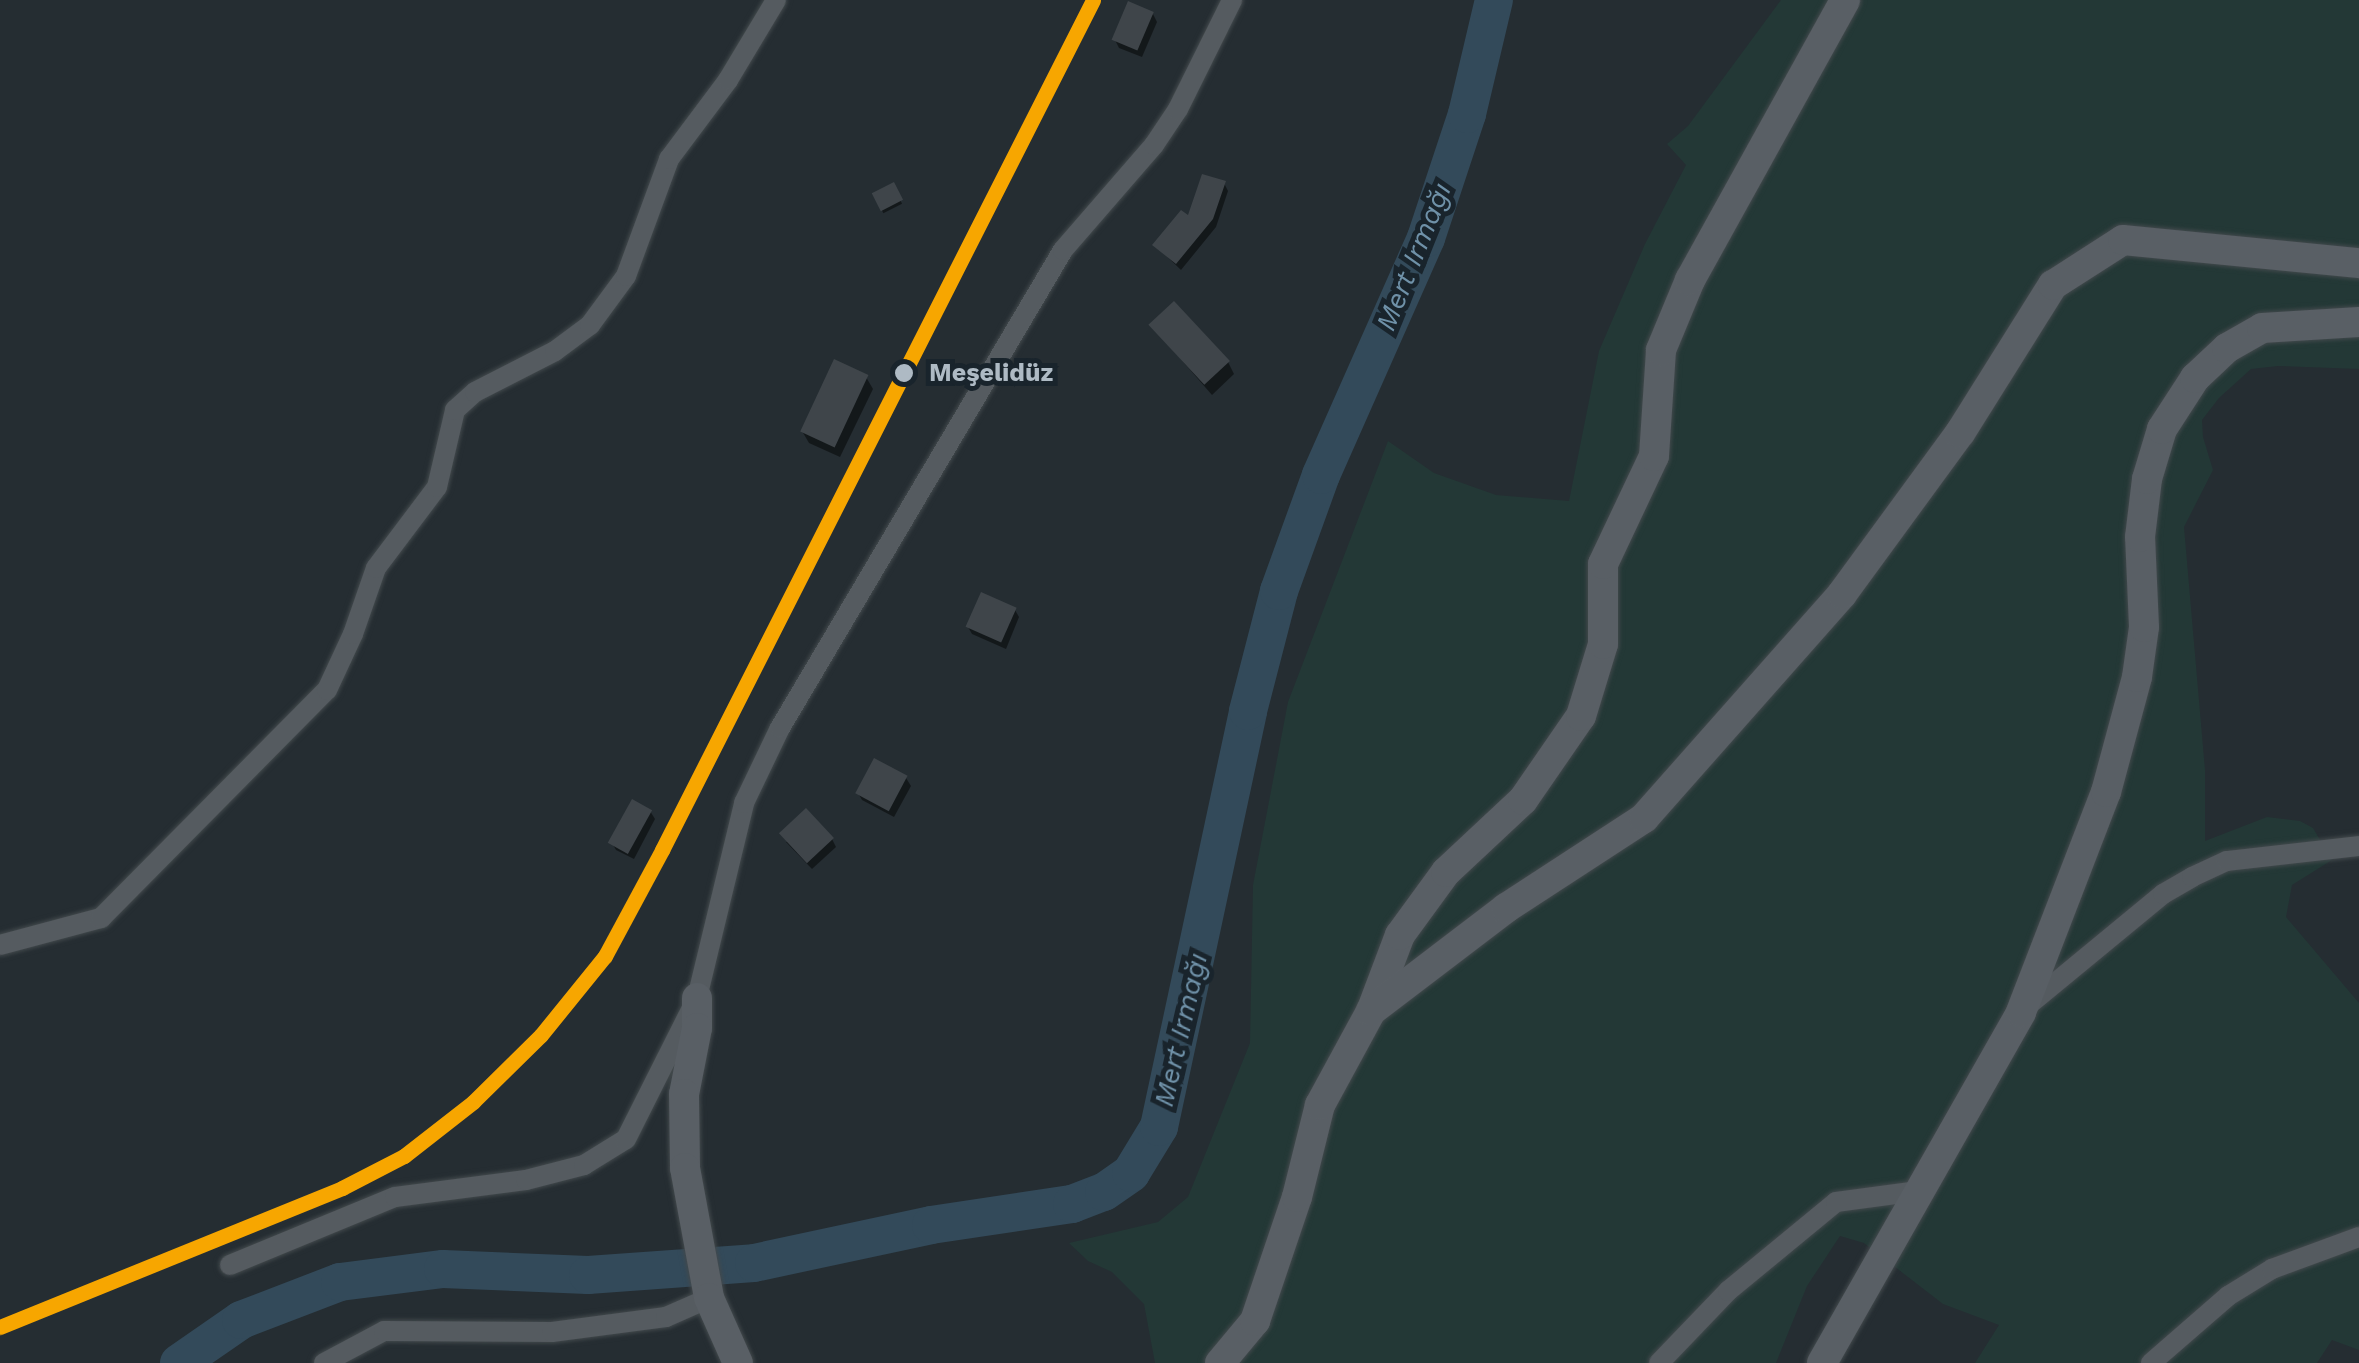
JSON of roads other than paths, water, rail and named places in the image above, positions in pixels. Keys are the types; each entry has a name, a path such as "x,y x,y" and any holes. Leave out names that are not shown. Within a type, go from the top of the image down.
{"street":[{"path":"0,945 101,918 327,690 353,634 371,577 437,487 455,410 475,392 555,351 590,325 626,276 670,159 728,80 776,0"},
{"path":"230,1265 395,1197 526,1180 584,1165 626,1139 696,998 744,804 780,728 1063,250 1154,146 1232,0"},
{"path":"1220,1363 1255,1321 1298,1198 1320,1105 1371,1011 1400,934 1446,872 1524,800 1581,716 1603,644 1603,564 1654,456 1661,350 1690,280 1845,0"},
{"path":"1371,1011 1506,908 1644,818 1842,594 1960,434 2053,285 2124,240 2359,263"},
{"path":"1822,1363 2021,1012 2106,792 2137,677 2144,627 2140,537 2147,479 2162,429 2195,378 2227,348 2262,328 2359,322"},
{"path":"2021,1012 2163,894 2192,877 2226,861 2359,846"},
{"path":"696,998 697,1028 684,1094 686,1168 709,1298 738,1363"},
{"path":"1659,1363 1728,1290 1836,1202 1918,1190"},
{"path":"2152,1363 2228,1296 2272,1269 2359,1237"},
{"path":"324,1363 384,1331 552,1332 666,1317 709,1298"}],"waterway":[{"name":"Mert Irmağı","path":"179,1363 241,1320 340,1282 443,1269 588,1275 754,1263 931,1225 1072,1204 1104,1192 1131,1173 1159,1127 1248,711 1279,591 1321,475 1426,238 1467,114 1494,0"}],"place":[{"name":"Meşelidüz","path":"904,373"}]}
